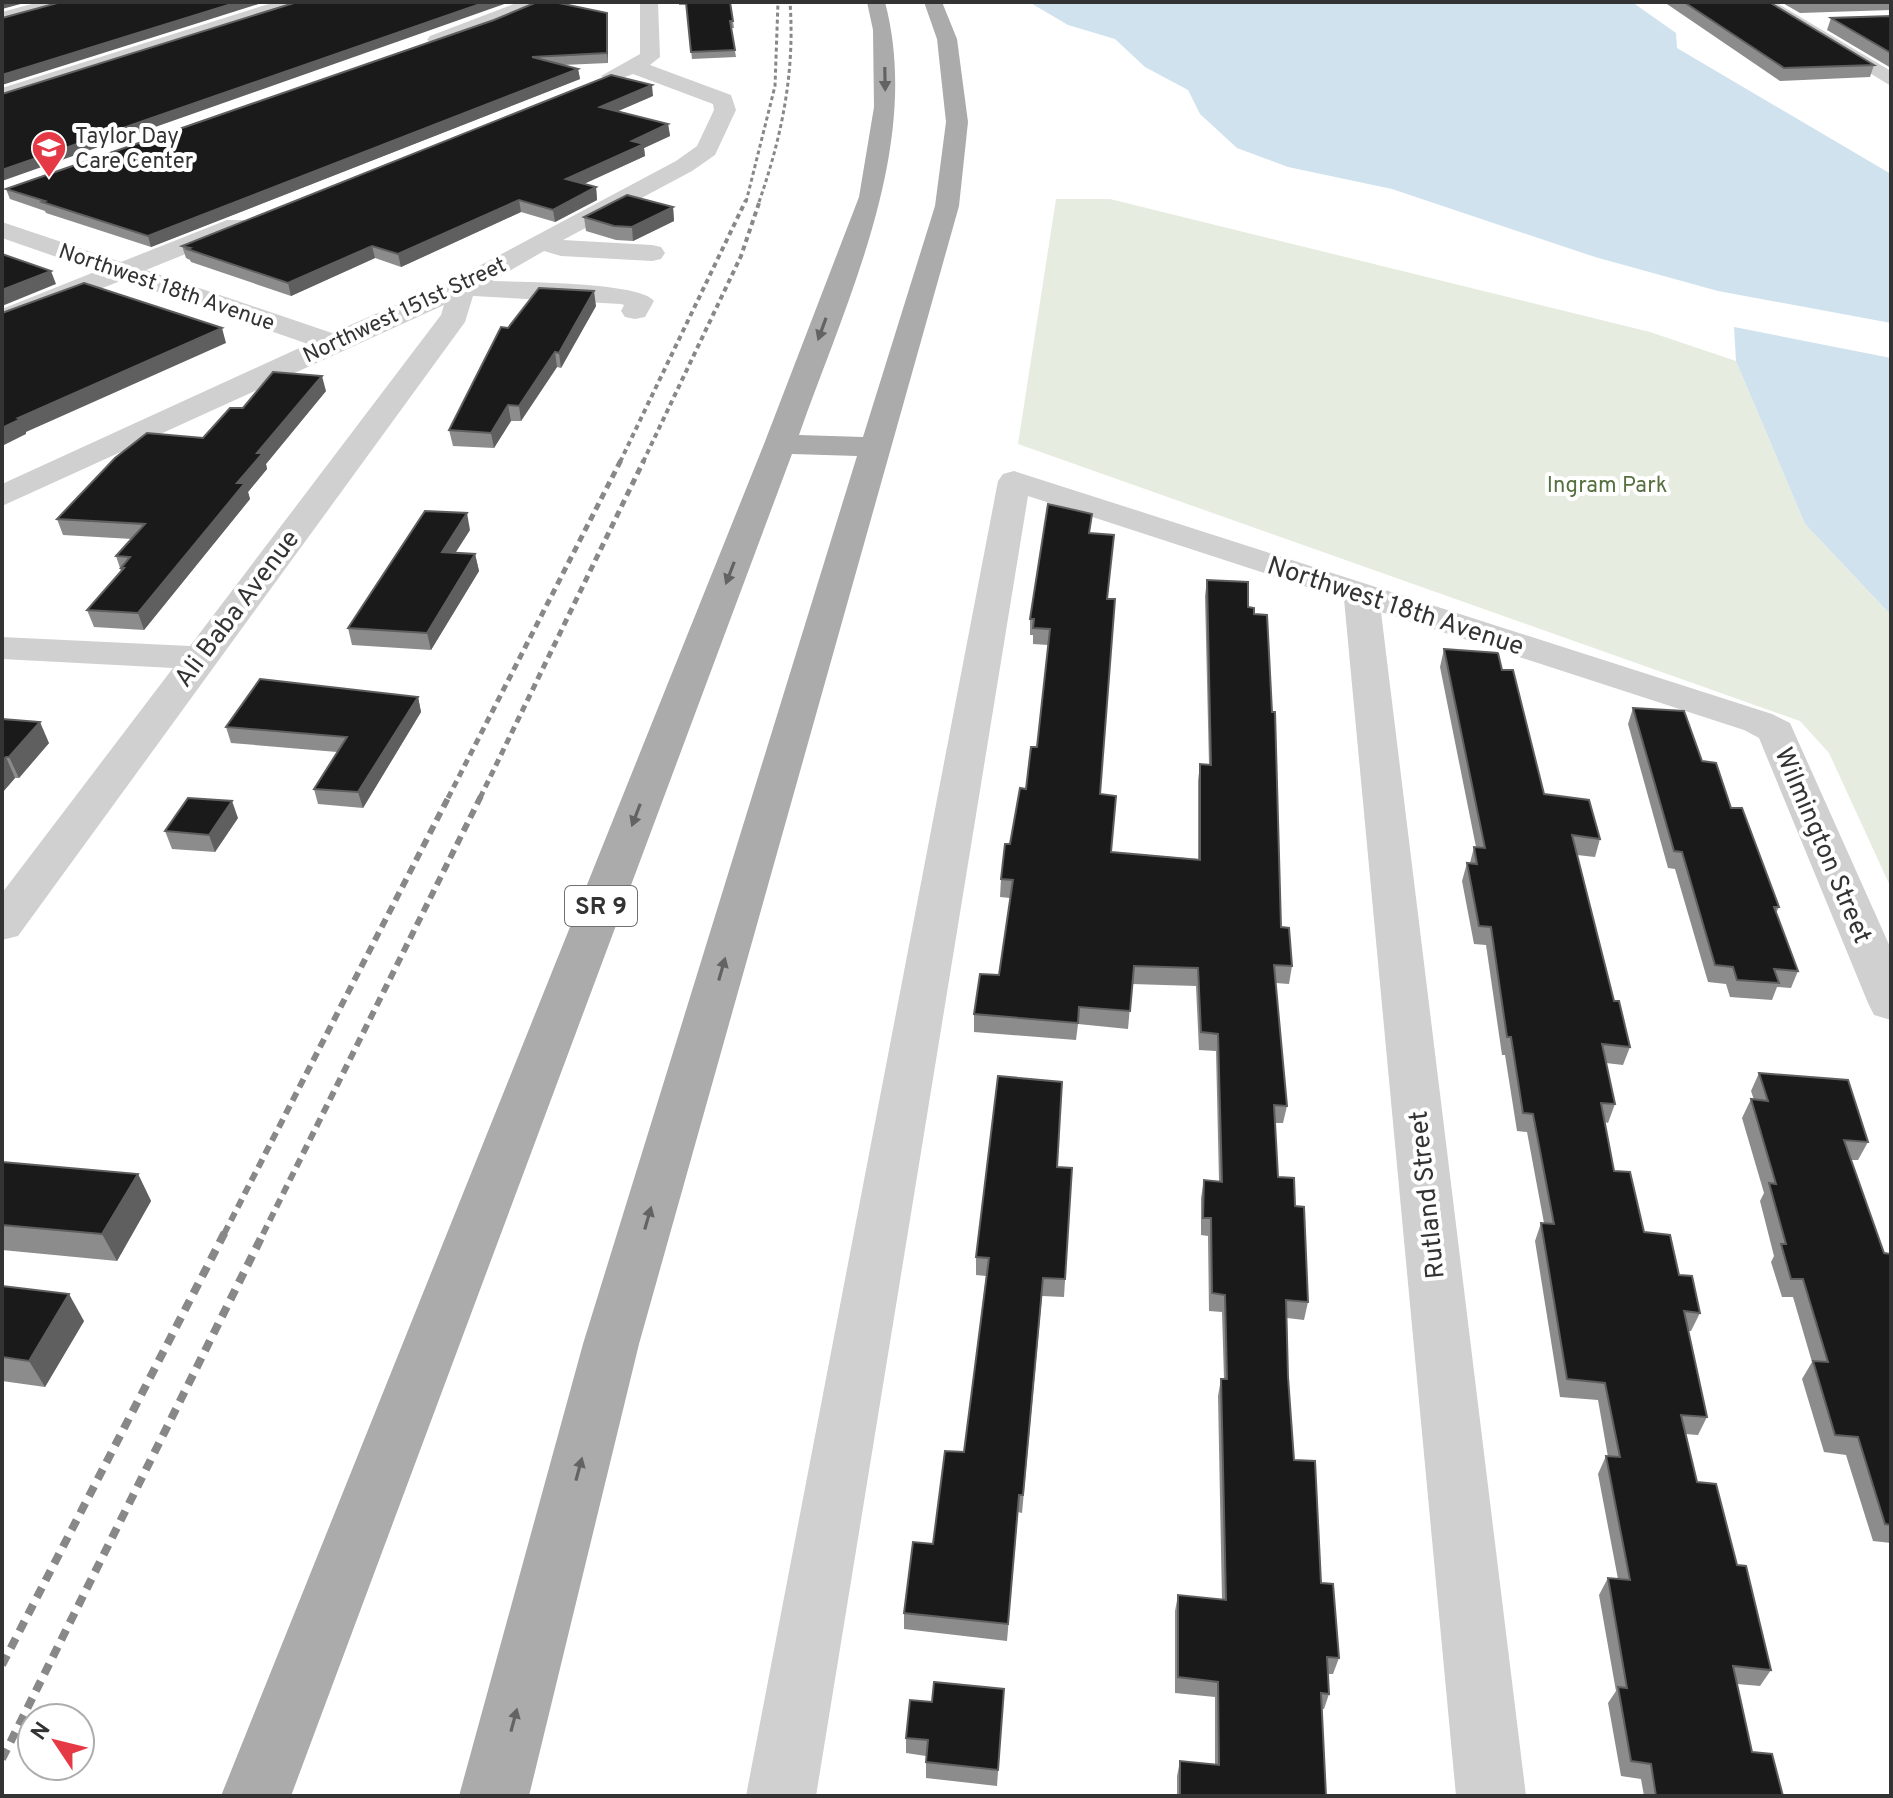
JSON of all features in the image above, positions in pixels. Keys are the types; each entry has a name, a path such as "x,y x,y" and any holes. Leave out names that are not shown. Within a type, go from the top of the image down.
{"main road":[{"name":"SR 9","path":"256,1796 780,444 871,197 885,107 883,30 876,2"},
{"path":"494,1796 611,1344 947,206 957,122 947,39 933,2"},
{"path":"780,444 876,447"}],"street":[{"path":"2,18 60,2"},
{"path":"2,95 295,2"},
{"path":"413,48 536,2"},
{"path":"590,84 635,67 650,57 649,2"},
{"path":"1762,2 1891,80"},
{"path":"1797,22 1828,20"},
{"name":"Northwest 151st Street","path":"2,496 461,287 684,166 707,150 725,110 723,100 635,67"},
{"path":"2,319 254,218"},
{"name":"Northwest 18th Avenue","path":"2,230 333,343"},
{"path":"542,242 561,248 652,253"},
{"path":"461,287 623,296 640,301 635,311"},
{"name":"Ali Baba Avenue","path":"2,925 455,316 461,287"},
{"name":"Northwest 18th Avenue","path":"781,1796 1014,481 1758,722 1776,731"},
{"name":"Rutland Street","path":"1361,593 1491,1796"},
{"path":"2,648 198,658"},
{"name":"Wilmington Street","path":"1776,731 1891,1003"}],"green space":[{"name":"Ingram Park","path":"1056,199 1110,199 1650,332 1736,361 1805,524 1891,615 1891,888 1829,753 1800,721 1018,444"}],"water":[{"path":"1029,2 1632,2 1676,33 1677,48 1891,174 1891,323 1718,291 1595,257 1392,189 1288,167 1237,148 1200,114 1188,90 1145,67 1115,39 1068,25"},
{"path":"1734,327 1891,358 1891,615 1805,524 1736,361"}],"building":[{"path":"61,2 238,2 2,75 2,18"},
{"path":"297,2 486,2 2,170 2,94"},
{"path":"537,2 554,2 607,13 607,53 532,57 578,69 148,236 6,189 494,20"},
{"path":"686,2 730,2 735,50 691,52"},
{"path":"1684,2 1769,2 1874,65 1784,68"},
{"path":"1891,16 1891,53 1831,18"},
{"path":"611,75 652,85 600,107 668,124 632,141 644,144 566,179 596,187 553,210 519,200 398,254 372,246 288,283 182,246"},
{"path":"627,195 673,207 632,227 614,226 584,217"},
{"path":"2,254 51,271 2,290"},
{"path":"84,283 222,328 18,418 21,419 2,428 2,313"},
{"path":"539,288 594,291 559,353 555,352 519,406 508,405 491,433 449,430 501,327 508,328"},
{"path":"273,372 322,376 257,453 263,453 237,483 245,483 138,613 87,610 124,568 121,568 130,557 116,556 145,524 57,519 115,458 147,433 203,438 230,408 243,408"},
{"path":"1048,504 1092,514 1089,533 1114,535 1107,599 1115,599 1100,794 1116,796 1111,852 1200,860 1200,764 1211,765 1207,580 1248,582 1248,607 1254,608 1254,614 1267,615 1272,712 1275,712 1281,927 1289,928 1292,966 1274,965 1287,1106 1274,1105 1278,1177 1294,1178 1295,1206 1304,1207 1308,1302 1286,1300 1288,1377 1294,1460 1315,1461 1321,1583 1333,1584 1339,1658 1327,1657 1329,1694 1321,1693 1326,1796 1180,1796 1180,1761 1219,1765 1218,1682 1178,1677 1178,1595 1226,1600 1221,1379 1227,1379 1225,1295 1212,1293 1211,1218 1203,1218 1204,1180 1222,1182 1218,1034 1201,1032 1198,968 1134,966 1130,1011 1079,1007 1078,1023 974,1014 980,974 999,975 1013,880 1001,879 1005,844 1010,844 1020,788 1026,789 1031,747 1037,747 1050,629 1033,628 1034,619 1030,619"},
{"path":"425,511 467,513 442,552 475,554 427,633 348,628"},
{"path":"1444,649 1498,653 1502,670 1513,670 1544,794 1589,800 1600,839 1572,835 1614,1001 1619,1001 1630,1047 1602,1044 1615,1104 1601,1103 1614,1171 1630,1172 1644,1232 1670,1235 1679,1275 1692,1276 1700,1313 1684,1311 1707,1417 1681,1415 1697,1482 1716,1484 1737,1565 1746,1566 1771,1670 1733,1666 1752,1752 1772,1754 1783,1796 1656,1796 1651,1764 1631,1761 1618,1687 1627,1688 1608,1578 1630,1580 1606,1456 1620,1457 1605,1383 1567,1379 1541,1223 1554,1224 1533,1114 1523,1113 1511,1037 1507,1037 1491,927 1479,926 1467,863 1477,864 1474,847 1485,848"},
{"path":"260,679 418,697 358,792 314,789 347,737 226,727"},
{"path":"1633,708 1684,711 1702,761 1716,763 1731,808 1742,808 1779,907 1774,907 1798,971 1774,969 1779,983 1737,980 1733,967 1715,965 1682,852 1674,851"},
{"path":"2,719 40,722 2,761"},
{"path":"188,798 232,801 209,835 165,831"},
{"path":"1759,1073 1848,1080 1868,1142 1844,1140 1884,1253 1891,1254 1891,1525 1885,1524 1858,1437 1835,1435 1813,1361 1828,1362 1803,1279 1791,1279 1781,1244 1786,1244 1769,1183 1776,1184 1751,1099 1768,1101"},
{"path":"998,1076 1062,1082 1057,1167 1072,1168 1065,1279 1043,1278 1008,1624 904,1613 913,1542 933,1544 945,1451 964,1452 989,1258 976,1257"},
{"path":"2,1162 138,1174 102,1234 2,1225"},
{"path":"2,1286 69,1294 29,1361 2,1357"},
{"path":"934,1682 1004,1689 998,1770 926,1762 928,1740 906,1738 910,1700 932,1702"}],"railway":[{"path":"746,202 775,86 778,2"},
{"path":"759,202 785,104 790,54 790,2"},
{"path":"620,461 746,200"},
{"path":"643,462 741,256 760,200"},
{"path":"480,798 644,460"},
{"path":"448,798 620,461"},
{"path":"224,1234 449,796"},
{"path":"263,1234 481,796"},
{"path":"2,1665 225,1232"},
{"path":"2,1759 264,1232"}],"place":[{"name":"Taylor Day Care Center","path":"49,179"}]}
